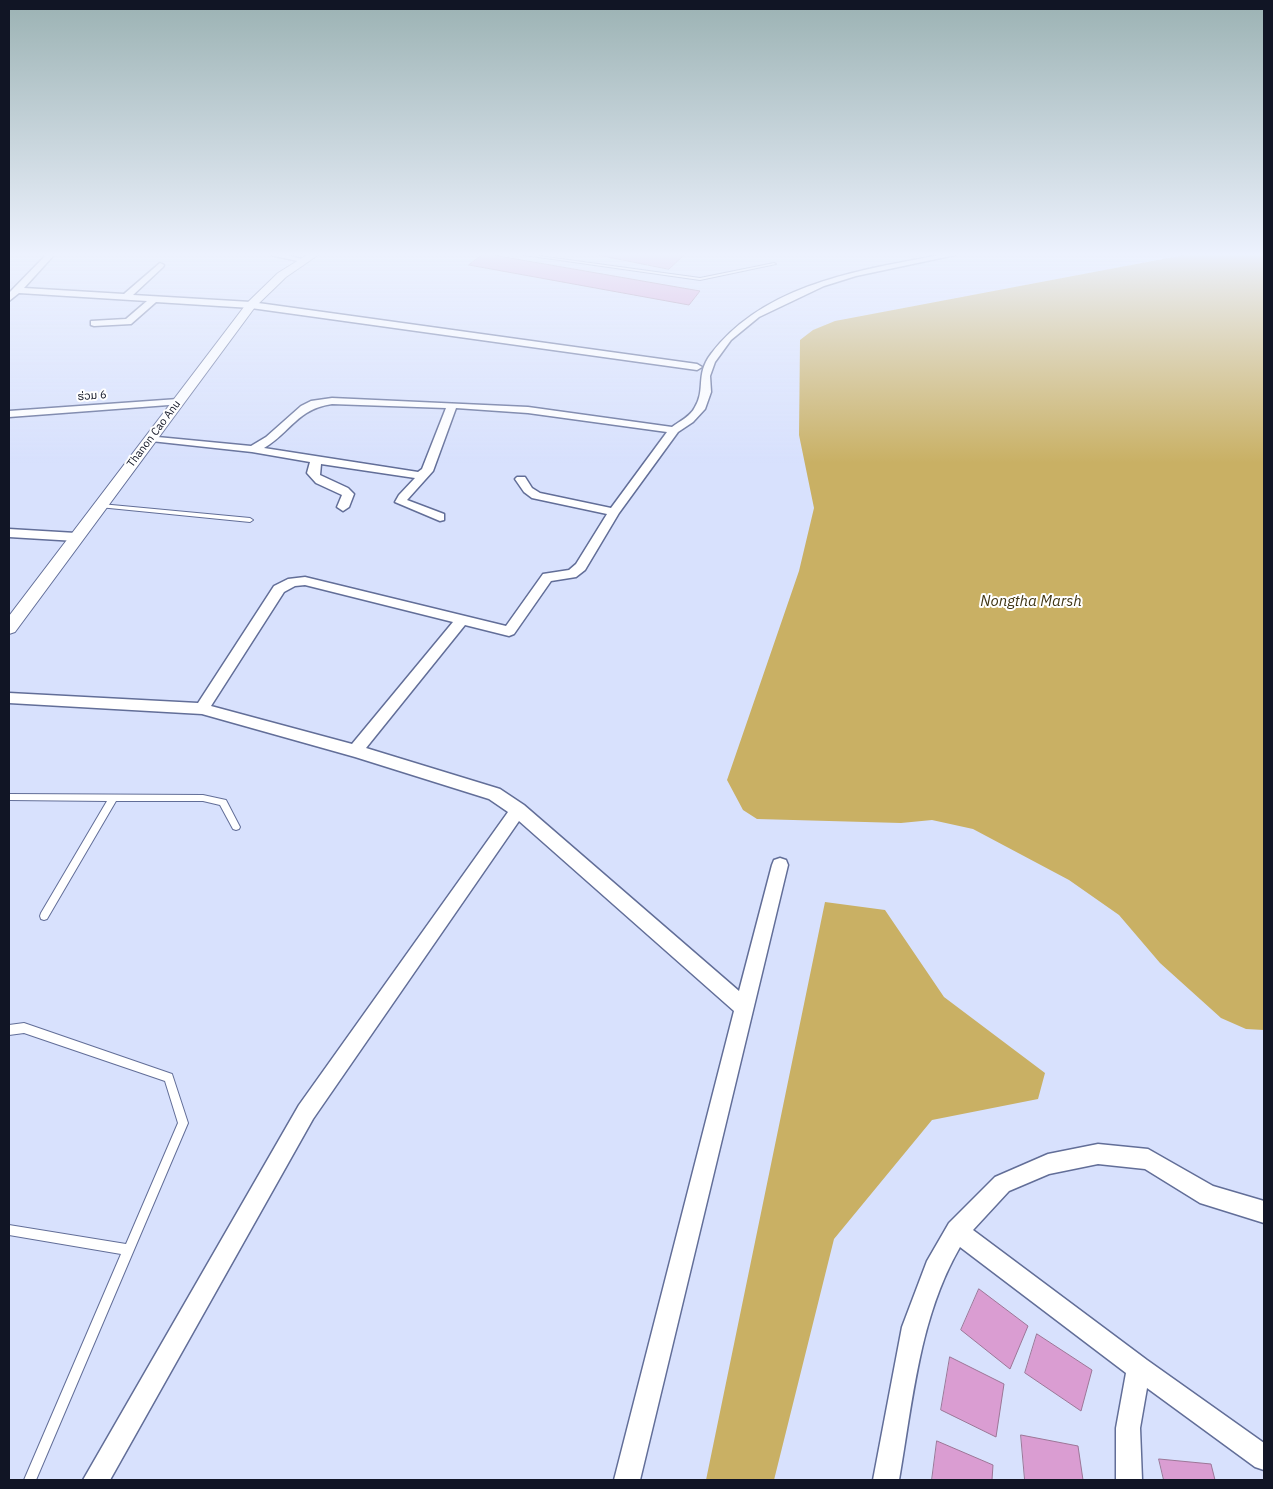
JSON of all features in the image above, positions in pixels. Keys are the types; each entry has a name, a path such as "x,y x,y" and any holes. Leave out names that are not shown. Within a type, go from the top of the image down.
{"street":[{"name":"Thanon Cao Anu","path":"9,628 237,324"},
{"path":"386,324 697,367"},
{"path":"202,709 279,589 292,582 305,581 509,631 547,577 577,572 614,512 650,468 674,430 689,420 700,409 706,392 705,376 710,362 728,338 744,324"},
{"path":"252,449 266,444 301,411 313,404 332,401 452,405 528,410 674,430"},
{"name":"ຮ່ວມ 6","path":"9,414 178,402"},
{"path":"151,438 252,449 410,476 420,475 427,471 452,405"},
{"path":"316,460 313,473 318,480 343,490 348,494 343,507"},
{"path":"420,475 422,478 403,497 401,502 440,517"},
{"path":"521,479 528,490 536,496 614,512"},
{"path":"9,533 76,538"},
{"path":"355,752 462,620"},
{"path":"9,698 202,709 494,794 518,810 744,1007"},
{"path":"96,1480 306,1112 518,810"},
{"path":"627,1480 780,865"},
{"path":"886,1480 914,1327 935,1269 957,1231 1002,1184 1048,1164 1098,1154 1148,1159 1208,1195 1264,1212"},
{"path":"957,1231 1139,1368 1264,1458"},
{"path":"1130,1480 1128,1428 1139,1368"}],"lane":[{"path":"101,506 250,520"},
{"path":"9,797 204,798 223,802 236,827"},
{"path":"44,916 114,798"},
{"path":"9,1030 24,1028 169,1077 183,1123 30,1480"},
{"path":"9,1230 129,1250"}],"water":[{"name":"Nongtha Marsh","path":"826,324 1264,324 1264,1030 1246,1029 1221,1018 1160,963 1119,915 1069,880 973,829 932,820 901,823 757,819 743,810 727,780 799,571 814,508 799,435 800,340 813,330"},
{"path":"825,902 885,910 944,997 1045,1073 1038,1099 932,1120 834,1239 774,1480 706,1480"}],"building":[{"path":"979,1289 1028,1326 1010,1369 961,1330"},
{"path":"1037,1334 1092,1370 1081,1411 1025,1373"},
{"path":"950,1357 1004,1384 996,1437 941,1410"},
{"path":"1021,1435 1078,1446 1083,1480 1025,1480"},
{"path":"937,1441 993,1465 992,1480 932,1480"},
{"path":"1159,1459 1211,1464 1215,1480 1164,1480"}]}
